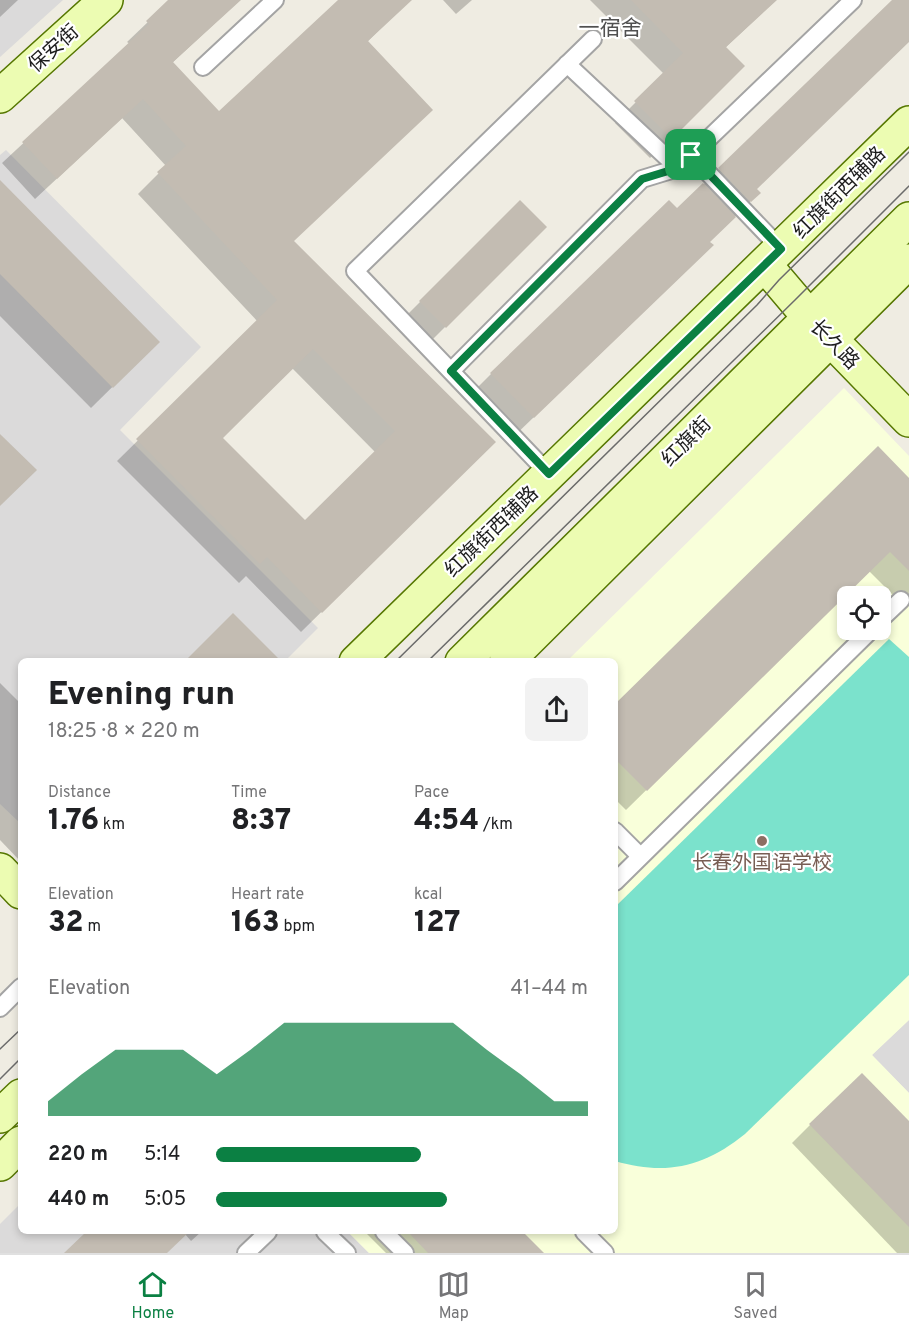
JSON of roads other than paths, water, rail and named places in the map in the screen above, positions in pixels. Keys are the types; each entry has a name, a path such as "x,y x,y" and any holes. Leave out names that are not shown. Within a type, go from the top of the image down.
{"main road":[{"name":"保安街","path":"1,92 106,0"},
{"name":"红旗街西辅路","path":"361,658 909,123"},
{"name":"红旗街","path":"510,658 820,329 909,219"},
{"name":"长久路","path":"773,257 820,329 909,420"},
{"name":"红旗街","path":"466,658 820,329 909,261"},
{"path":"0,870 18,889"},
{"path":"0,1116 18,1099"},
{"path":"0,1164 18,1146"}],"lane":[{"path":"203,67 275,0"},
{"path":"451,371 642,179 678,168 853,0"},
{"path":"549,474 355,271 593,39"},
{"path":"567,64 678,168"},
{"path":"691,155 773,257"},
{"path":"891,610 901,600"},
{"path":"618,879 860,640"},
{"path":"618,834 640,856"},
{"path":"0,1008 18,990"},
{"path":"246,1253 266,1234"},
{"path":"327,1234 347,1253"},
{"path":"386,1234 405,1253"},
{"path":"586,1234 604,1253"}],"tram line":[{"path":"399,658 909,152"},
{"path":"431,658 909,186"},
{"path":"0,1049 18,1032"},
{"path":"0,1079 18,1061"}],"place":[{"name":"长春外国语学校","path":"762,841"}],"district":[{"name":"一宿舍","path":"610,28"}]}
